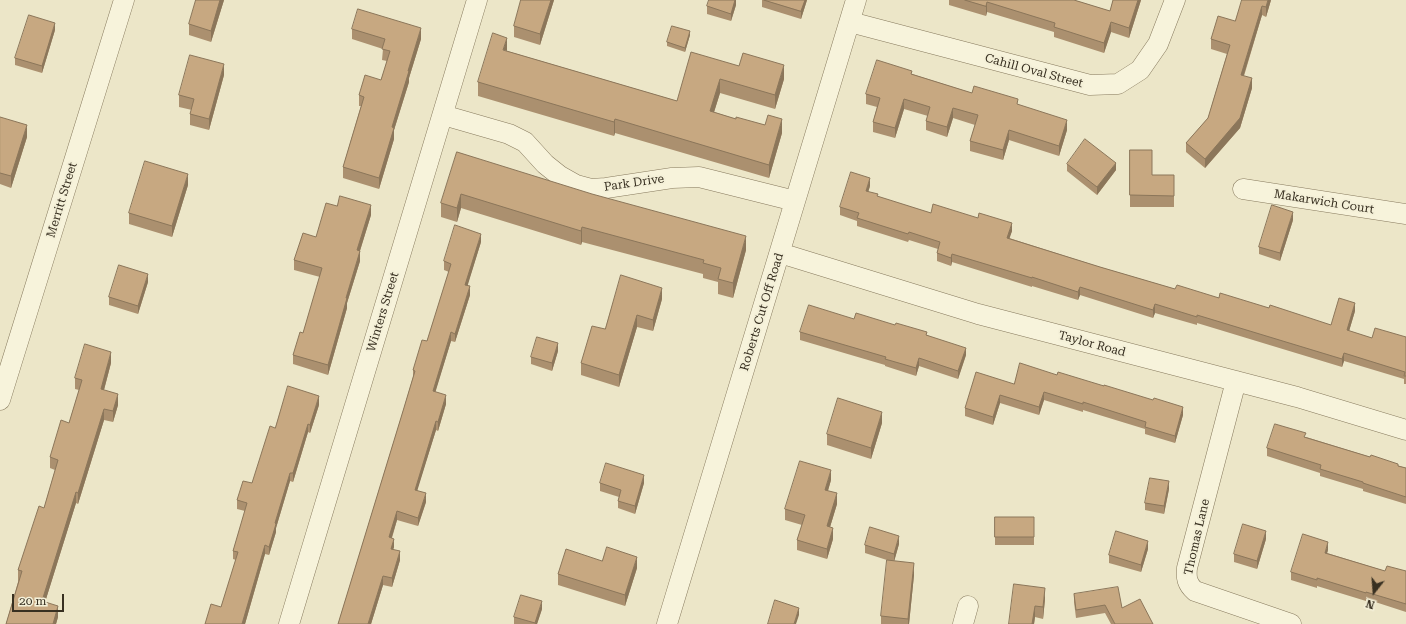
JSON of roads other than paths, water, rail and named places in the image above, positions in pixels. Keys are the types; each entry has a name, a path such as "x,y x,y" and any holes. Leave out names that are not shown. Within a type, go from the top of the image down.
{"street":[{"name":"Merritt Street","path":"0,400 124,0"},
{"name":"Winters Street","path":"289,624 477,0"},
{"name":"Roberts Cut Off Road","path":"667,624 856,0"},
{"name":"Cahill Oval Street","path":"850,22 1090,85 1118,84 1140,70 1158,44 1175,0"},
{"name":"Park Drive","path":"443,114 509,134 525,142 560,176 576,185 591,189 672,178 699,177 795,201"},
{"name":"Makarwich Court","path":"1242,189 1406,214"},
{"name":"Taylor Road","path":"780,253 978,314 1297,397 1406,430"},
{"name":"Thomas Lane","path":"1236,381 1187,568 1186,578 1190,586 1195,591 1291,624"}]}
